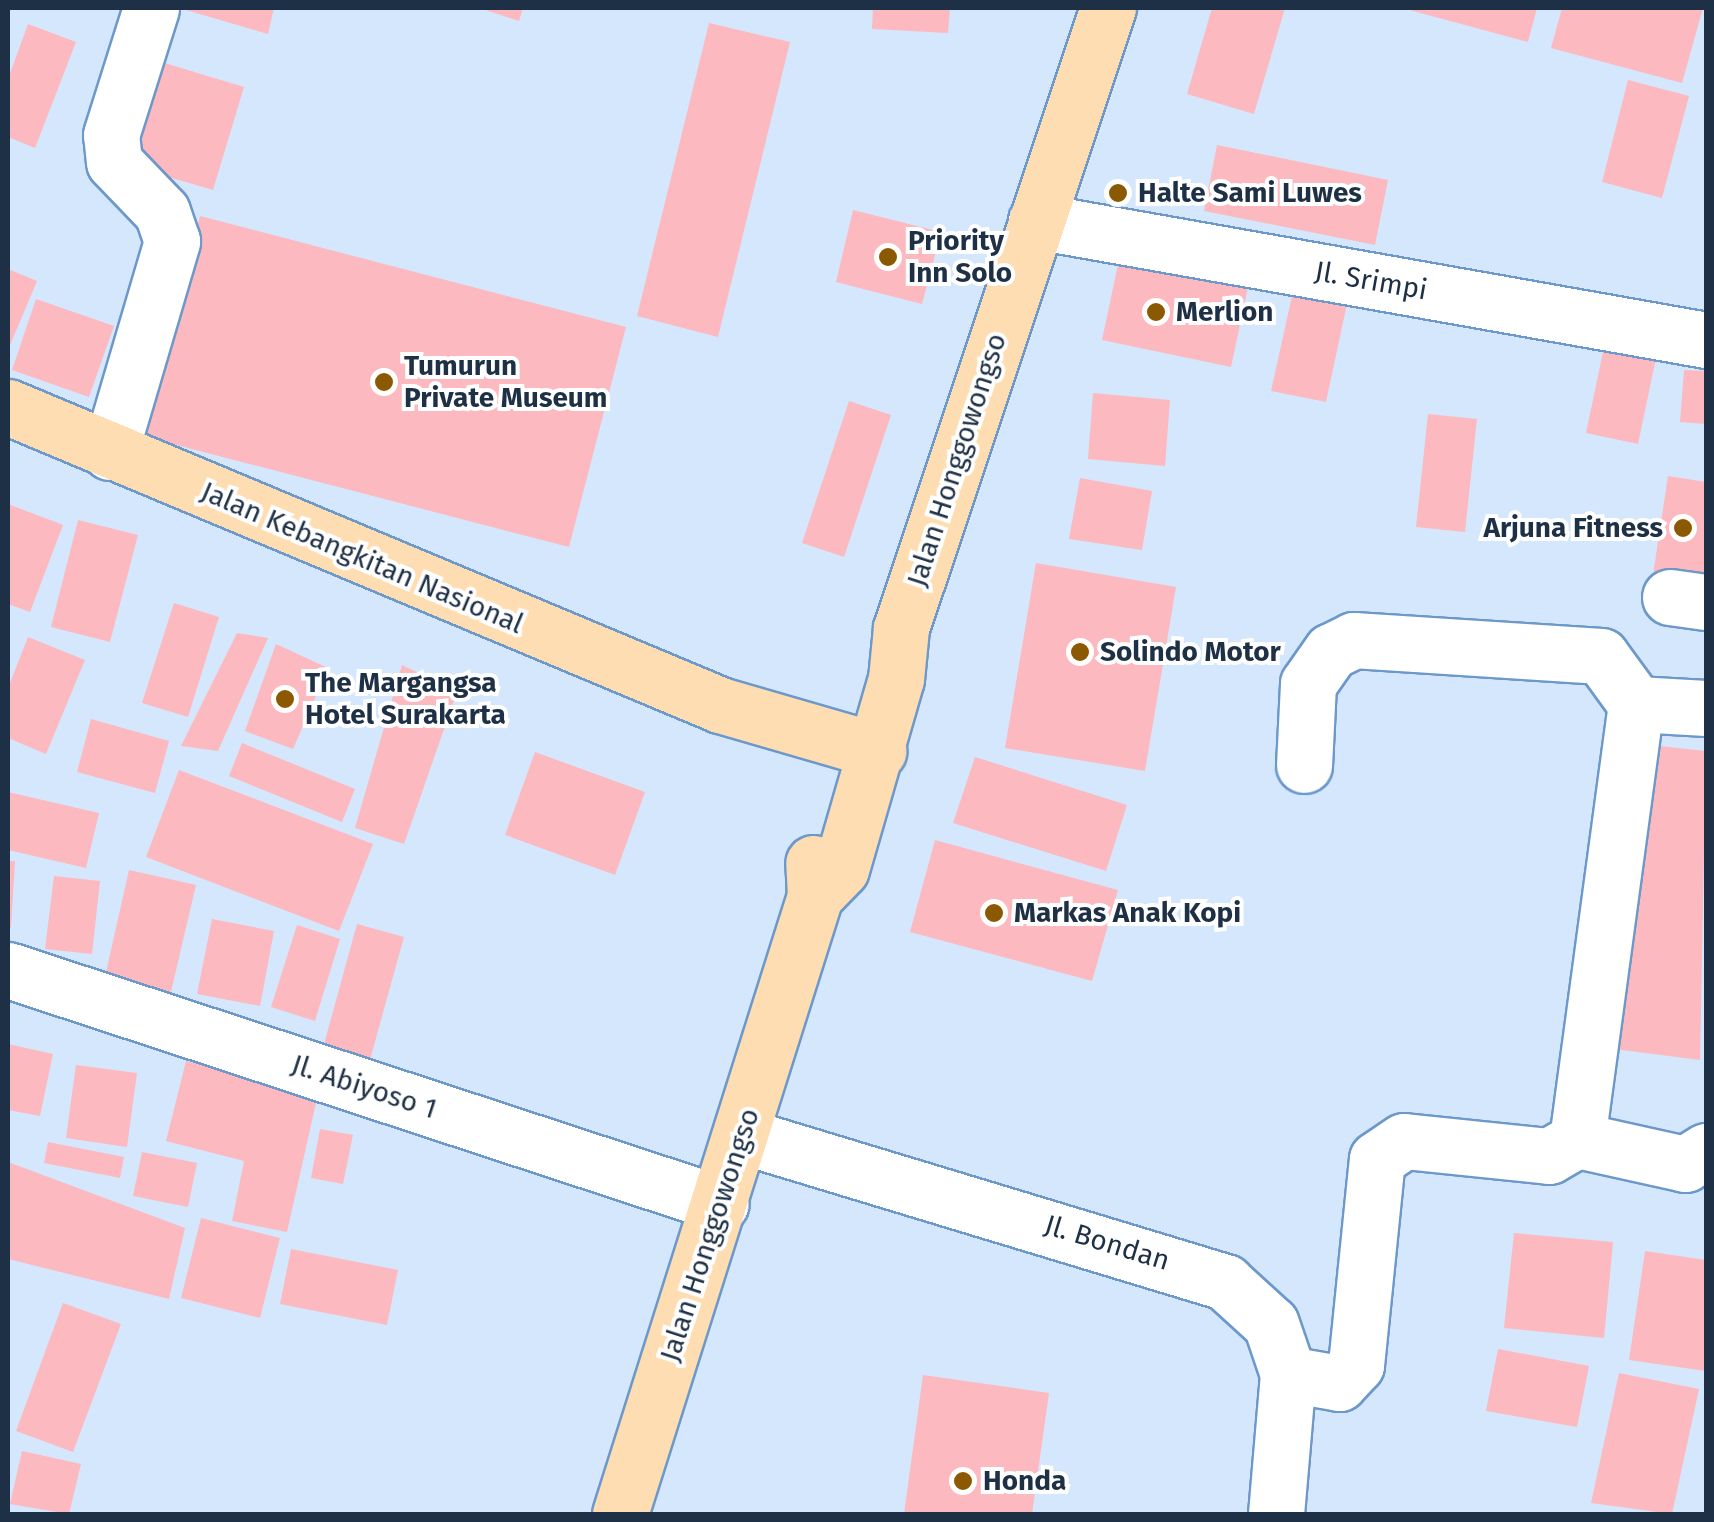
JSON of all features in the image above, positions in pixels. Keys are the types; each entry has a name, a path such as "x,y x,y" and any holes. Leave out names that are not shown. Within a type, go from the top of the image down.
{"main road":[{"name":"Jalan Honggowongso","path":"620,1514 743,1136 815,896 812,856 856,759 869,672 900,628 1108,8"},
{"name":"Jalan Kebangkitan Nasional","path":"8,407 856,759"}],"street":[{"path":"110,452 172,241 162,212 129,185 112,148 151,8"},
{"name":"Jl. Srimpi","path":"1036,221 1706,340"},
{"path":"1304,765 1308,684 1330,651 1354,640 1601,656 1636,704 1577,1140"},
{"path":"1636,704 1706,708"},
{"name":"Jl. Abiyoso 1","path":"8,970 721,1204"},
{"name":"Jl. Bondan","path":"743,1136 1226,1282 1271,1324 1288,1374 1276,1514"},
{"path":"1288,1374 1339,1383 1356,1366 1377,1159 1404,1141 1550,1156 1577,1140 1685,1164 1706,1152"}],"building":[{"path":"179,8 274,8 268,34"},
{"path":"479,8 523,8 519,21"},
{"path":"873,8 950,8 948,33 872,29"},
{"path":"1212,8 1285,8 1254,114 1187,94"},
{"path":"1402,8 1537,8 1528,42"},
{"path":"1562,8 1703,8 1682,83 1551,48"},
{"path":"709,23 790,42 718,337 637,316"},
{"path":"28,24 76,42 35,148 8,137 8,79"},
{"path":"158,61 244,87 213,190 127,165"},
{"path":"1628,80 1689,96 1662,198 1602,182"},
{"path":"1217,145 1388,180 1375,245 1204,211"},
{"name":"Priority Inn Solo","path":"853,210 941,232 922,304 836,282"},
{"name":"Tumurun Private Museum","path":"200,216 626,327 569,547 142,436"},
{"path":"1120,255 1249,282 1231,367 1102,340"},
{"path":"8,269 37,281 8,350"},
{"path":"1294,287 1348,299 1326,402 1271,391"},
{"path":"36,299 114,326 89,397 12,370"},
{"path":"1604,347 1656,358 1638,444 1586,433"},
{"path":"1684,370 1706,371 1706,424 1680,422"},
{"path":"1093,393 1170,400 1165,466 1088,459"},
{"path":"849,401 891,415 844,557 802,543"},
{"path":"1428,414 1477,419 1465,532 1416,527"},
{"name":"Arjuna Fitness","path":"1668,476 1706,482 1706,582 1653,575"},
{"path":"1080,478 1152,491 1142,550 1069,539"},
{"path":"8,504 63,525 30,612 8,604"},
{"path":"78,520 138,535 110,642 51,627"},
{"path":"1036,563 1176,587 1145,771 1005,748"},
{"path":"174,603 219,617 188,717 142,703"},
{"path":"237,633 268,638 218,751 181,746"},
{"path":"28,637 85,660 46,754 8,738 8,688"},
{"name":"The Margangsa Hotel Surakarta","path":"276,644 328,668 293,749 245,731"},
{"path":"402,665 457,692 404,844 355,828"},
{"path":"91,719 169,741 155,793 77,772"},
{"path":"242,743 355,789 342,822 229,776"},
{"path":"1650,745 1706,751 1700,1060 1614,1049"},
{"path":"535,752 645,792 615,875 505,835"},
{"path":"975,757 1127,805 1106,871 953,823"},
{"path":"179,770 373,844 339,931 146,857"},
{"path":"8,792 99,813 86,868 8,850"},
{"path":"935,840 1118,890 1092,981 910,932"},
{"path":"8,861 15,861 11,928 8,928"},
{"path":"129,870 196,885 170,996 104,981"},
{"path":"54,876 100,881 92,954 45,949"},
{"path":"212,919 274,931 260,1006 197,994"},
{"path":"357,924 404,937 368,1067 321,1055"},
{"path":"297,925 340,939 315,1021 271,1007"},
{"path":"8,1044 53,1054 40,1116 8,1110"},
{"path":"186,1061 318,1094 287,1232 232,1221 244,1161 166,1141"},
{"path":"76,1065 137,1073 127,1147 66,1138"},
{"path":"320,1129 353,1135 343,1184 311,1178"},
{"path":"48,1142 124,1157 120,1178 44,1163"},
{"path":"142,1152 197,1163 188,1207 133,1196"},
{"path":"8,1162 185,1228 169,1299 8,1259"},
{"path":"201,1218 280,1238 260,1318 181,1298"},
{"path":"1514,1233 1613,1242 1604,1338 1504,1328"},
{"path":"291,1249 398,1270 387,1325 280,1304"},
{"path":"1645,1251 1706,1260 1706,1371 1629,1360"},
{"path":"63,1303 121,1324 73,1452 16,1431"},
{"path":"1498,1349 1589,1366 1577,1427 1486,1411"},
{"path":"1619,1373 1699,1389 1672,1514 1591,1503"},
{"path":"923,1375 1049,1393 1032,1514 904,1514"},
{"path":"22,1451 81,1464 69,1514 10,1504"}],"place":[{"name":"Halte Sami Luwes","path":"1118,193"},
{"name":"Priority Inn Solo","path":"888,257"},
{"name":"Merlion","path":"1156,312"},
{"name":"Tumurun Private Museum","path":"384,382"},
{"name":"Arjuna Fitness","path":"1683,528"},
{"name":"Solindo Motor","path":"1080,652"},
{"name":"The Margangsa Hotel Surakarta","path":"285,699"},
{"name":"Markas Anak Kopi","path":"994,913"},
{"name":"Honda","path":"963,1481"}]}
